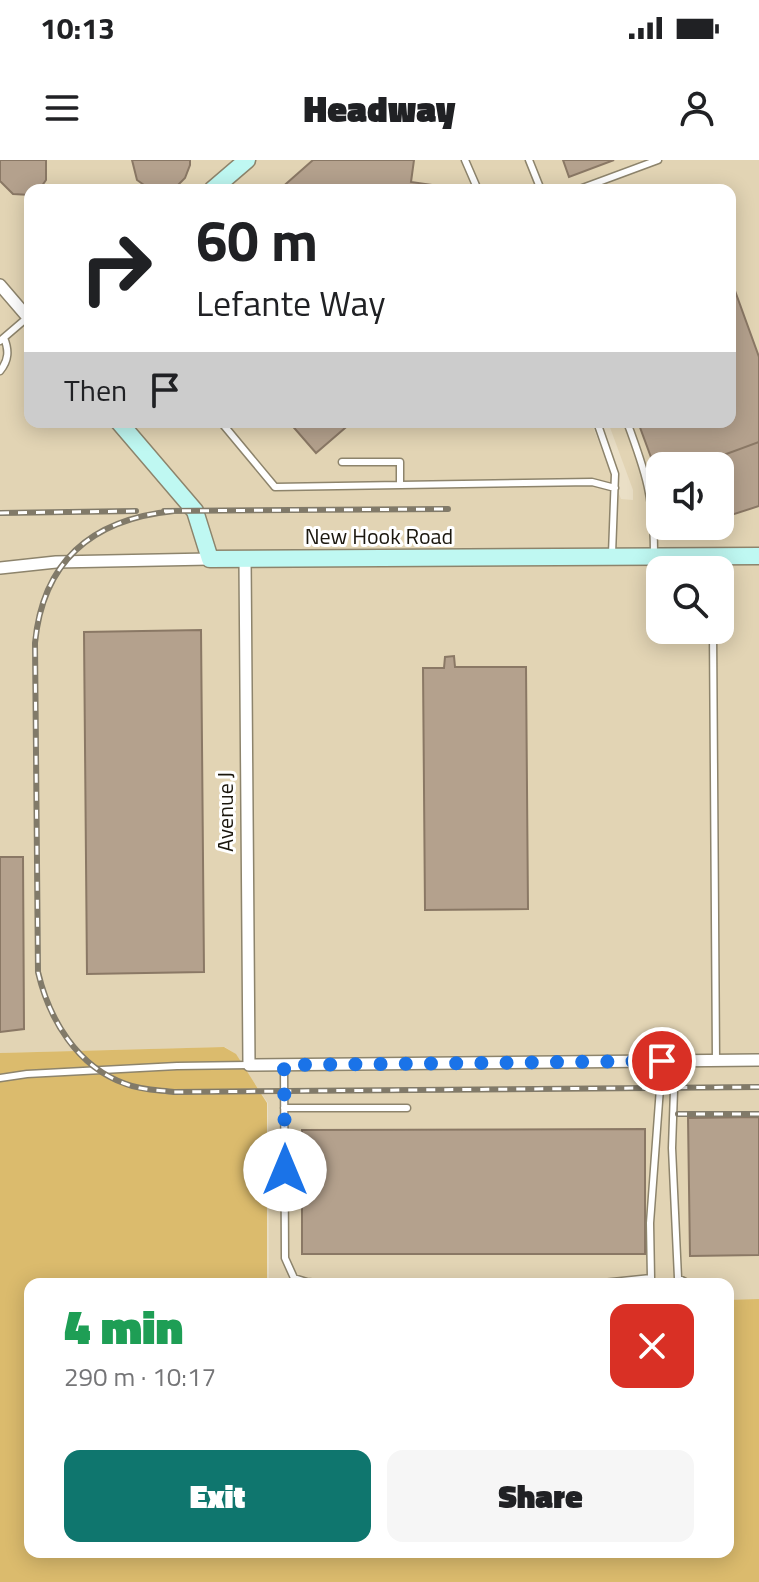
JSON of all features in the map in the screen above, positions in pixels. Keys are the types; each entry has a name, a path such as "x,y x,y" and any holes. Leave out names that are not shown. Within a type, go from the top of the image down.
{"street":[{"path":"219,184 247,160"},
{"path":"0,285 24,312"},
{"path":"124,428 195,511 210,559"},
{"name":"New Hook Road","path":"734,560 759,556"},
{"name":"New Hook Road","path":"0,568 56,562 210,559 646,557"},
{"name":"Avenue J","path":"245,559 249,1065"},
{"path":"249,1065 759,1060"}],"lane":[{"path":"465,160 475,184"},
{"path":"529,160 539,184"},
{"path":"593,184 658,160"},
{"path":"0,371 6,363 8,347 2,339 24,322"},
{"path":"226,428 275,487 592,482 615,488"},
{"path":"599,428 615,474 612,557"},
{"path":"629,428 648,480 654,515 654,556"},
{"path":"342,462 400,462 400,485"},
{"path":"713,644 716,1061"},
{"path":"669,1061 678,1278"},
{"path":"651,1278 650,1223 669,1061"},
{"path":"0,1078 177,1066 249,1065"},
{"path":"284,1065 285,1258 294,1278"},
{"path":"284,1108 407,1108"}],"shaded area":[{"path":"0,160 759,160 759,1300 734,1300 734,1278 269,1278 268,1103 234,1053 225,1047 0,1053"},
{"path":"224,1047 236,1054 267,1103 267,1278 24,1278 24,1558 734,1558 734,1300 759,1299 759,1582 0,1582 0,1053"}],"building":[{"path":"0,160 46,160 46,180 43,184 24,184 24,195 13,194 0,181"},
{"path":"132,160 190,160 185,178 179,184 143,184 137,180"},
{"path":"313,160 414,160 411,182 426,184 286,184"},
{"path":"563,160 614,160 569,177"},
{"path":"736,294 759,357 759,442 732,452 649,452 640,428 736,428"},
{"path":"294,428 345,428 316,453"},
{"path":"759,442 759,506 734,514 734,452 731,452"},
{"path":"201,630 204,972 87,974 84,632"},
{"path":"454,656 455,667 526,667 528,909 425,910 423,668 444,668 445,657"},
{"path":"0,857 23,857 24,1029 0,1032"},
{"path":"759,1117 759,1255 690,1256 688,1118"},
{"path":"645,1129 645,1254 302,1254 302,1130"}],"railway":[{"path":"164,511 448,509"},
{"path":"0,513 136,511"},
{"path":"174,511 119,523 77,549 61,567 49,588 35,643 38,972 58,1024 93,1066 126,1084 174,1092 759,1087"},
{"path":"678,1114 759,1114"}],"route":[{"path":"285,1170 284,1065 662,1061"}]}
